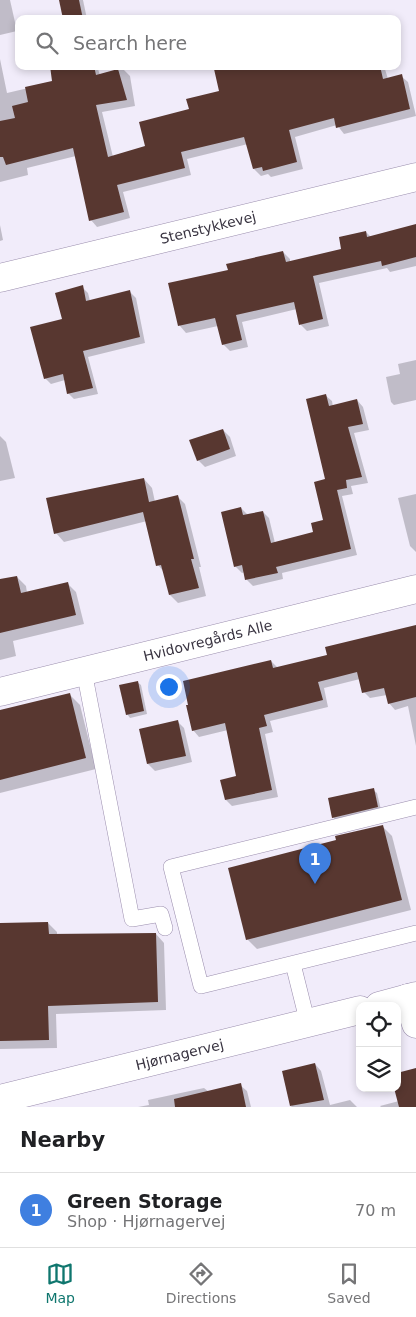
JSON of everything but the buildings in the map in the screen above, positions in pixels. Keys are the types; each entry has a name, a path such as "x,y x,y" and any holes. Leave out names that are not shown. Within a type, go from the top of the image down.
{"street":[{"name":"Stenstykkevej","path":"0,278 416,177"},
{"name":"Hvidovregårds Alle","path":"0,692 416,590"},
{"path":"394,1002 412,997 416,1024"},
{"name":"Hjørnagervej","path":"0,1100 356,1011"}],"lane":[{"path":"84,672 132,919 161,914 165,928"},
{"path":"416,807 171,867 201,986 416,933"},
{"path":"293,964 308,1024"}],"place":[{"name":"Green Storage","path":"315,884"}]}
